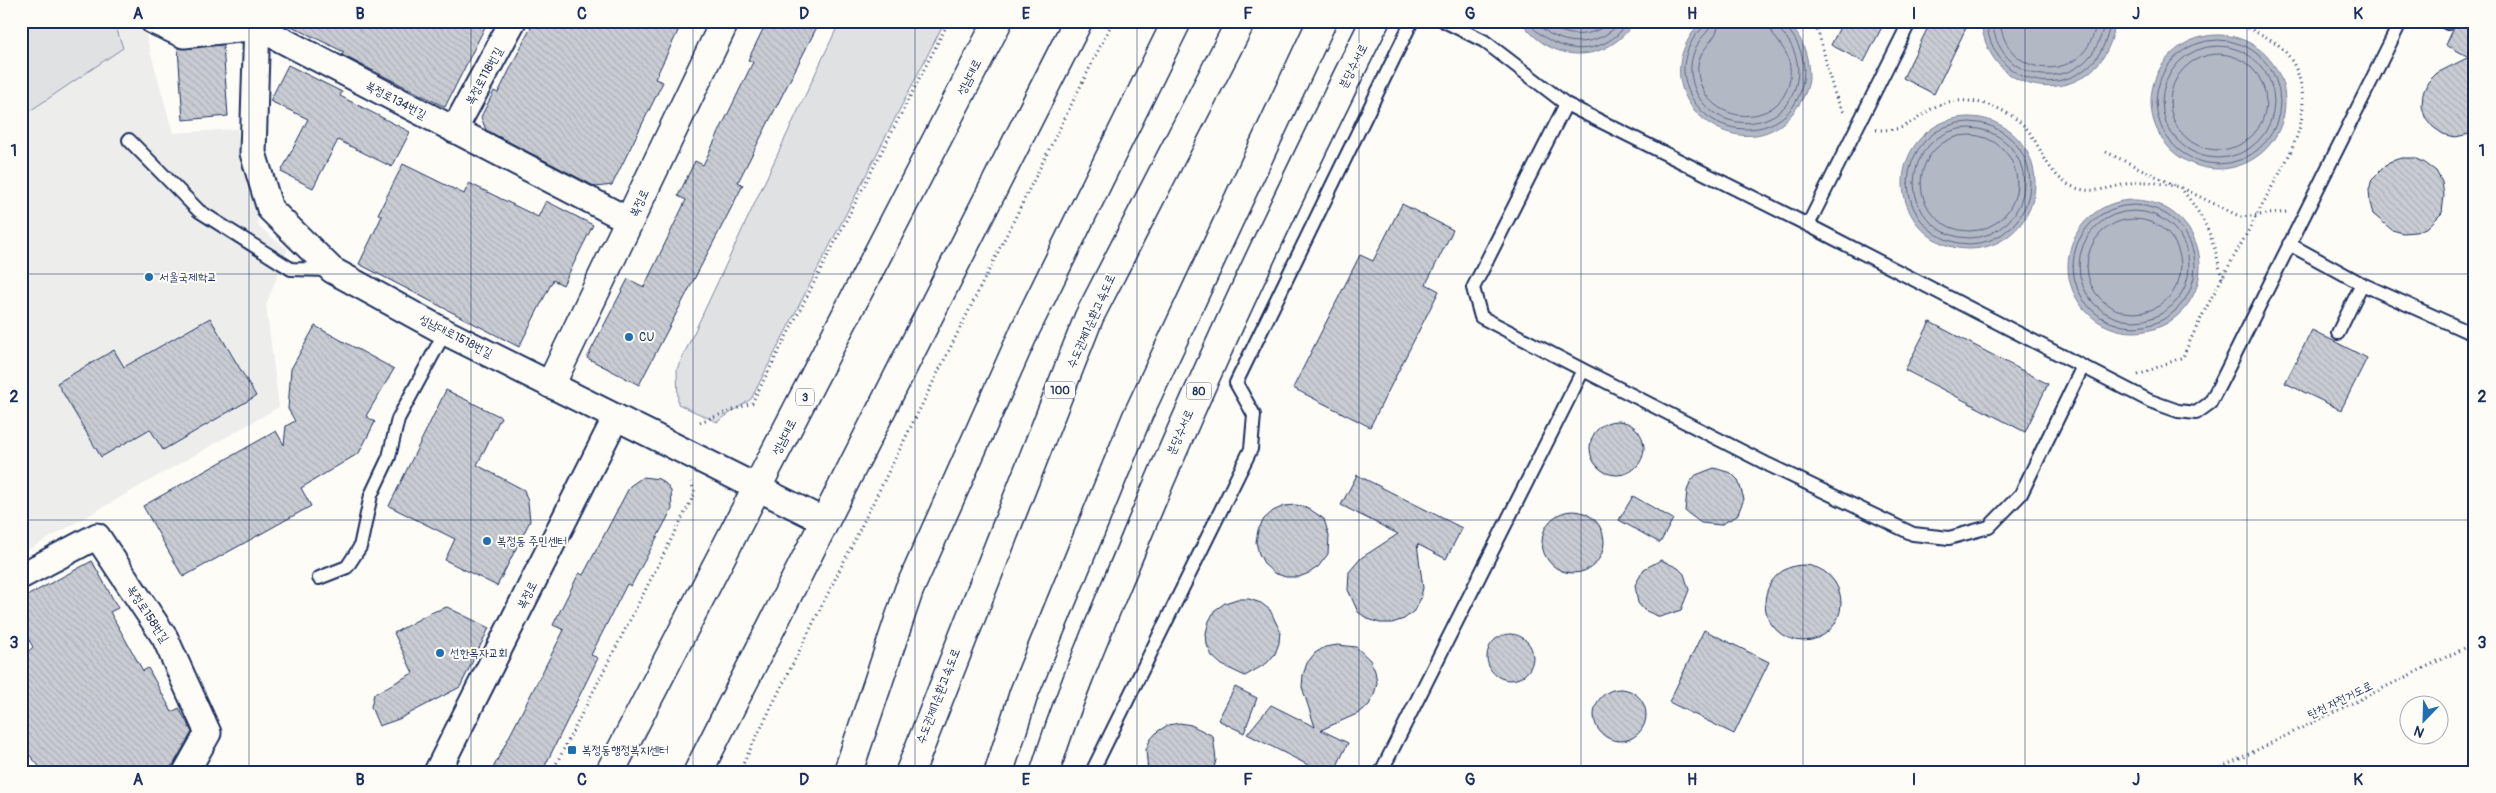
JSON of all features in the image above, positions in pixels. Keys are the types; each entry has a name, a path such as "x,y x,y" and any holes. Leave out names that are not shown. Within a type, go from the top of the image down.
{"main road":[{"name":"복정로","path":"551,384 725,21"},
{"name":"성남대로","path":"610,772 998,21"},
{"path":"698,772 1078,21"},
{"path":"848,772 909,590 1026,328 1176,21"},
{"name":"수도권제1순환고속도로","path":"910,772 1090,317 1241,21"},
{"path":"998,772 1024,693 1136,419 1322,21"},
{"name":"분당수서로","path":"1045,772 1062,717 1178,436 1332,108 1375,21"}],"street":[{"path":"153,21 184,35 257,24"},
{"name":"복정로118번길","path":"454,130 513,21"},
{"name":"복정로134번길","path":"257,24 454,130 630,221"},
{"name":"성남대로1518번길","path":"257,24 253,153 270,209 332,270 445,332 824,521"},
{"name":"복정로","path":"437,772 616,417"},
{"name":"복정로158번길","path":"21,576 97,536 165,638 208,733 186,772"}],"lane":[{"path":"1092,772 1251,448 1254,415 1236,383 1412,21"},
{"path":"1444,21 1484,41 1566,104 1808,225 2082,368 2150,401 2178,412 2196,413 2210,403 2401,21"},
{"path":"1808,225 1910,21"},
{"path":"1566,104 1474,288 1481,317 1583,370 1770,465 1913,534 1949,538 1989,528 2021,494 2082,368"},
{"path":"129,140 200,212 291,269 332,270"},
{"path":"2289,244 2362,284 2475,335"},
{"path":"2338,333 2362,284"},
{"path":"319,578 347,567 360,547 371,495 389,457 398,419 445,332"},
{"path":"1381,772 1583,370"}],"path":[{"path":"700,422 752,403 949,21"},
{"path":"739,772 1113,21"},
{"path":"1813,21 1825,50 1837,102 1846,115 1858,124 1873,130 1896,129 1930,108 1955,101 1977,102 1998,108 2013,117 2029,131 2046,163 2057,176 2072,186 2092,191 2138,182 2180,187 2198,210 2209,229 2222,278"},
{"path":"2137,376 2183,357 2222,278 2258,216 2298,134 2302,115 2301,81 2296,68 2285,50 2270,39 2246,28 2226,22 2171,26 2154,21"},
{"path":"2106,152 2242,217 2307,209"},
{"path":"552,772 695,493 689,476"},
{"name":"탄천 자전거도로","path":"2212,772 2475,644"}],"shaded area":[{"name":"서울국제학교","path":"21,21 142,21 173,133 237,129 259,227 288,249 266,305 279,407 21,554"},
{"path":"21,21 114,21 123,48 21,117"},
{"path":"840,21 945,21 751,399 717,422 678,404 677,369"}],"water":[{"path":"1521,21 1635,21 1623,36 1609,46 1594,52 1578,54 1562,52 1547,45 1533,35"},
{"path":"1702,21 1786,21 1801,40 1809,71 1808,83 1804,95 1795,110 1774,129 1750,135 1726,132 1704,120 1688,100 1680,77 1684,49"},
{"path":"1981,21 2115,21 2107,50 2092,70 2071,83 2048,87 2025,82 2004,70 1989,50"},
{"path":"2218,35 2244,40 2255,46 2265,55 2274,65 2280,76 2285,102 2280,128 2274,139 2265,149 2255,158 2244,164 2218,169 2192,164 2181,158 2171,149 2162,139 2156,128 2151,102 2156,76 2162,65 2171,55 2181,46 2192,40"},
{"path":"1969,117 1982,118 1994,122 2016,136 2030,158 2034,170 2034,196 2030,208 2016,230 1994,244 1982,248 1969,249 1956,248 1944,244 1922,230 1908,208 1904,196 1903,183 1904,170 1908,158 1922,136 1944,122 1956,118"},
{"path":"2134,200 2147,201 2159,205 2181,219 2195,241 2199,253 2199,279 2195,291 2181,313 2159,327 2147,331 2134,332 2121,331 2109,327 2087,313 2073,291 2069,279 2068,266 2069,253 2073,241 2087,219 2109,205 2121,201"}],"building":[{"path":"281,21 488,21 445,107 342,55 344,52"},
{"path":"534,21 663,21 679,29 655,79 663,82 612,185 596,187 486,130 481,117 494,91 498,93"},
{"path":"767,21 820,21 738,182 743,185 639,385 587,358 628,279 644,287 686,200 678,196 695,161 703,165 753,62 748,60"},
{"path":"1843,21 1885,21 1864,62 1831,45"},
{"path":"1931,21 1952,21 1966,28 1934,94 1903,78"},
{"path":"2457,21 2475,21 2475,133 2455,137 2443,134 2433,127 2425,117 2422,106 2423,93 2428,82 2437,73 2469,57 2446,45"},
{"path":"223,45 228,116 183,120 178,48"},
{"path":"288,65 342,92 340,96 410,132 392,167 338,140 313,188 281,172 308,119 270,101"},
{"path":"2401,158 2414,158 2425,163 2436,171 2442,182 2444,195 2442,213 2428,227 2416,232 2403,233 2392,230 2373,214 2370,203 2369,190 2372,179 2389,162"},
{"path":"403,164 464,194 469,183 538,217 546,201 593,225 563,285 553,280 519,347 359,264 382,216 378,214"},
{"path":"1402,204 1453,230 1426,284 1439,291 1370,427 1293,388 1360,255 1373,261"},
{"path":"210,318 256,396 163,450 150,429 101,457 57,383 114,350 124,367"},
{"path":"1930,322 2048,384 2025,432 1905,370"},
{"path":"315,326 394,369 366,416 375,422 359,453 301,488 311,506 183,577 143,506 276,431 284,445 286,426 295,421 288,409 291,369"},
{"path":"2312,330 2367,358 2341,410 2285,383"},
{"path":"446,390 501,417 477,465 524,490 528,502 530,521 497,586 445,560 455,539 389,506"},
{"path":"1612,421 1622,421 1632,425 1640,433 1644,448 1640,463 1632,471 1622,475 1612,475 1602,471 1594,463 1590,453 1590,443 1594,433 1602,425"},
{"path":"1714,468 1731,473 1738,480 1744,499 1737,516 1720,525 1701,523 1685,511 1690,482 1696,475"},
{"path":"1357,475 1462,528 1446,559 1417,544 1423,588 1420,600 1414,611 1404,619 1392,623 1380,623 1368,619 1358,612 1348,590 1349,572 1361,558 1398,534 1341,505"},
{"path":"643,477 659,479 666,484 671,491 672,509 631,586 627,584 591,655 598,658 542,772 491,772 564,630 553,625 579,573 583,575 630,486"},
{"path":"1633,496 1673,519 1660,543 1619,520"},
{"path":"1296,505 1308,508 1324,519 1329,536 1328,554 1318,567 1309,573 1299,577 1286,577 1274,573 1265,565 1259,554 1256,542 1258,530 1264,519 1273,511 1284,506"},
{"path":"1573,511 1585,514 1595,520 1601,530 1604,542 1601,554 1595,564 1585,570 1573,573 1561,570 1551,564 1545,554 1542,542 1545,530 1551,520 1561,514"},
{"path":"1661,560 1678,568 1684,574 1689,590 1681,610 1660,617 1644,610 1638,603 1635,585 1644,569"},
{"path":"92,561 118,608 110,612 143,671 148,668 172,712 179,708 192,732 173,765 161,772 44,772 21,745 21,658 33,647 21,626 21,599"},
{"path":"1803,565 1817,568 1830,576 1838,589 1841,603 1838,617 1830,630 1817,638 1803,641 1789,638 1776,630 1768,617 1765,603 1768,589 1776,576 1789,568"},
{"path":"1237,599 1249,599 1261,603 1270,610 1280,631 1279,643 1275,654 1267,663 1245,676 1222,665 1212,656 1207,645 1206,633 1209,621 1215,610 1225,603"},
{"name":"선한목자교회","path":"447,607 489,628 460,687 399,719 379,726 371,707 374,694 413,673 394,633 430,613"},
{"path":"1704,630 1769,662 1734,734 1669,702"},
{"path":"1510,634 1523,638 1529,644 1533,657 1529,670 1523,676 1510,680 1497,676 1491,670 1487,657 1491,644 1497,638"},
{"path":"1338,645 1356,647 1370,660 1375,671 1377,683 1369,705 1359,713 1321,730 1348,743 1334,772 1322,772 1247,734 1271,705 1315,727 1302,687 1303,675 1307,663 1315,653 1325,647"},
{"path":"1235,687 1257,698 1244,733 1218,720"},
{"path":"1620,689 1630,691 1638,697 1644,705 1646,715 1644,725 1638,733 1630,739 1620,741 1610,739 1602,733 1596,725 1594,715 1596,705 1602,697 1610,691"},
{"path":"1180,723 1191,725 1213,736 1216,760 1213,772 1148,772 1146,750 1150,740 1158,731 1168,725"}],"place":[{"name":"서울국제학교","path":"149,277"},
{"name":"CU","path":"629,337"},
{"name":"복정동 주민센터","path":"487,541"},
{"name":"선한목자교회","path":"440,653"},
{"name":"복정동행정복지센터","path":"572,750"}]}
